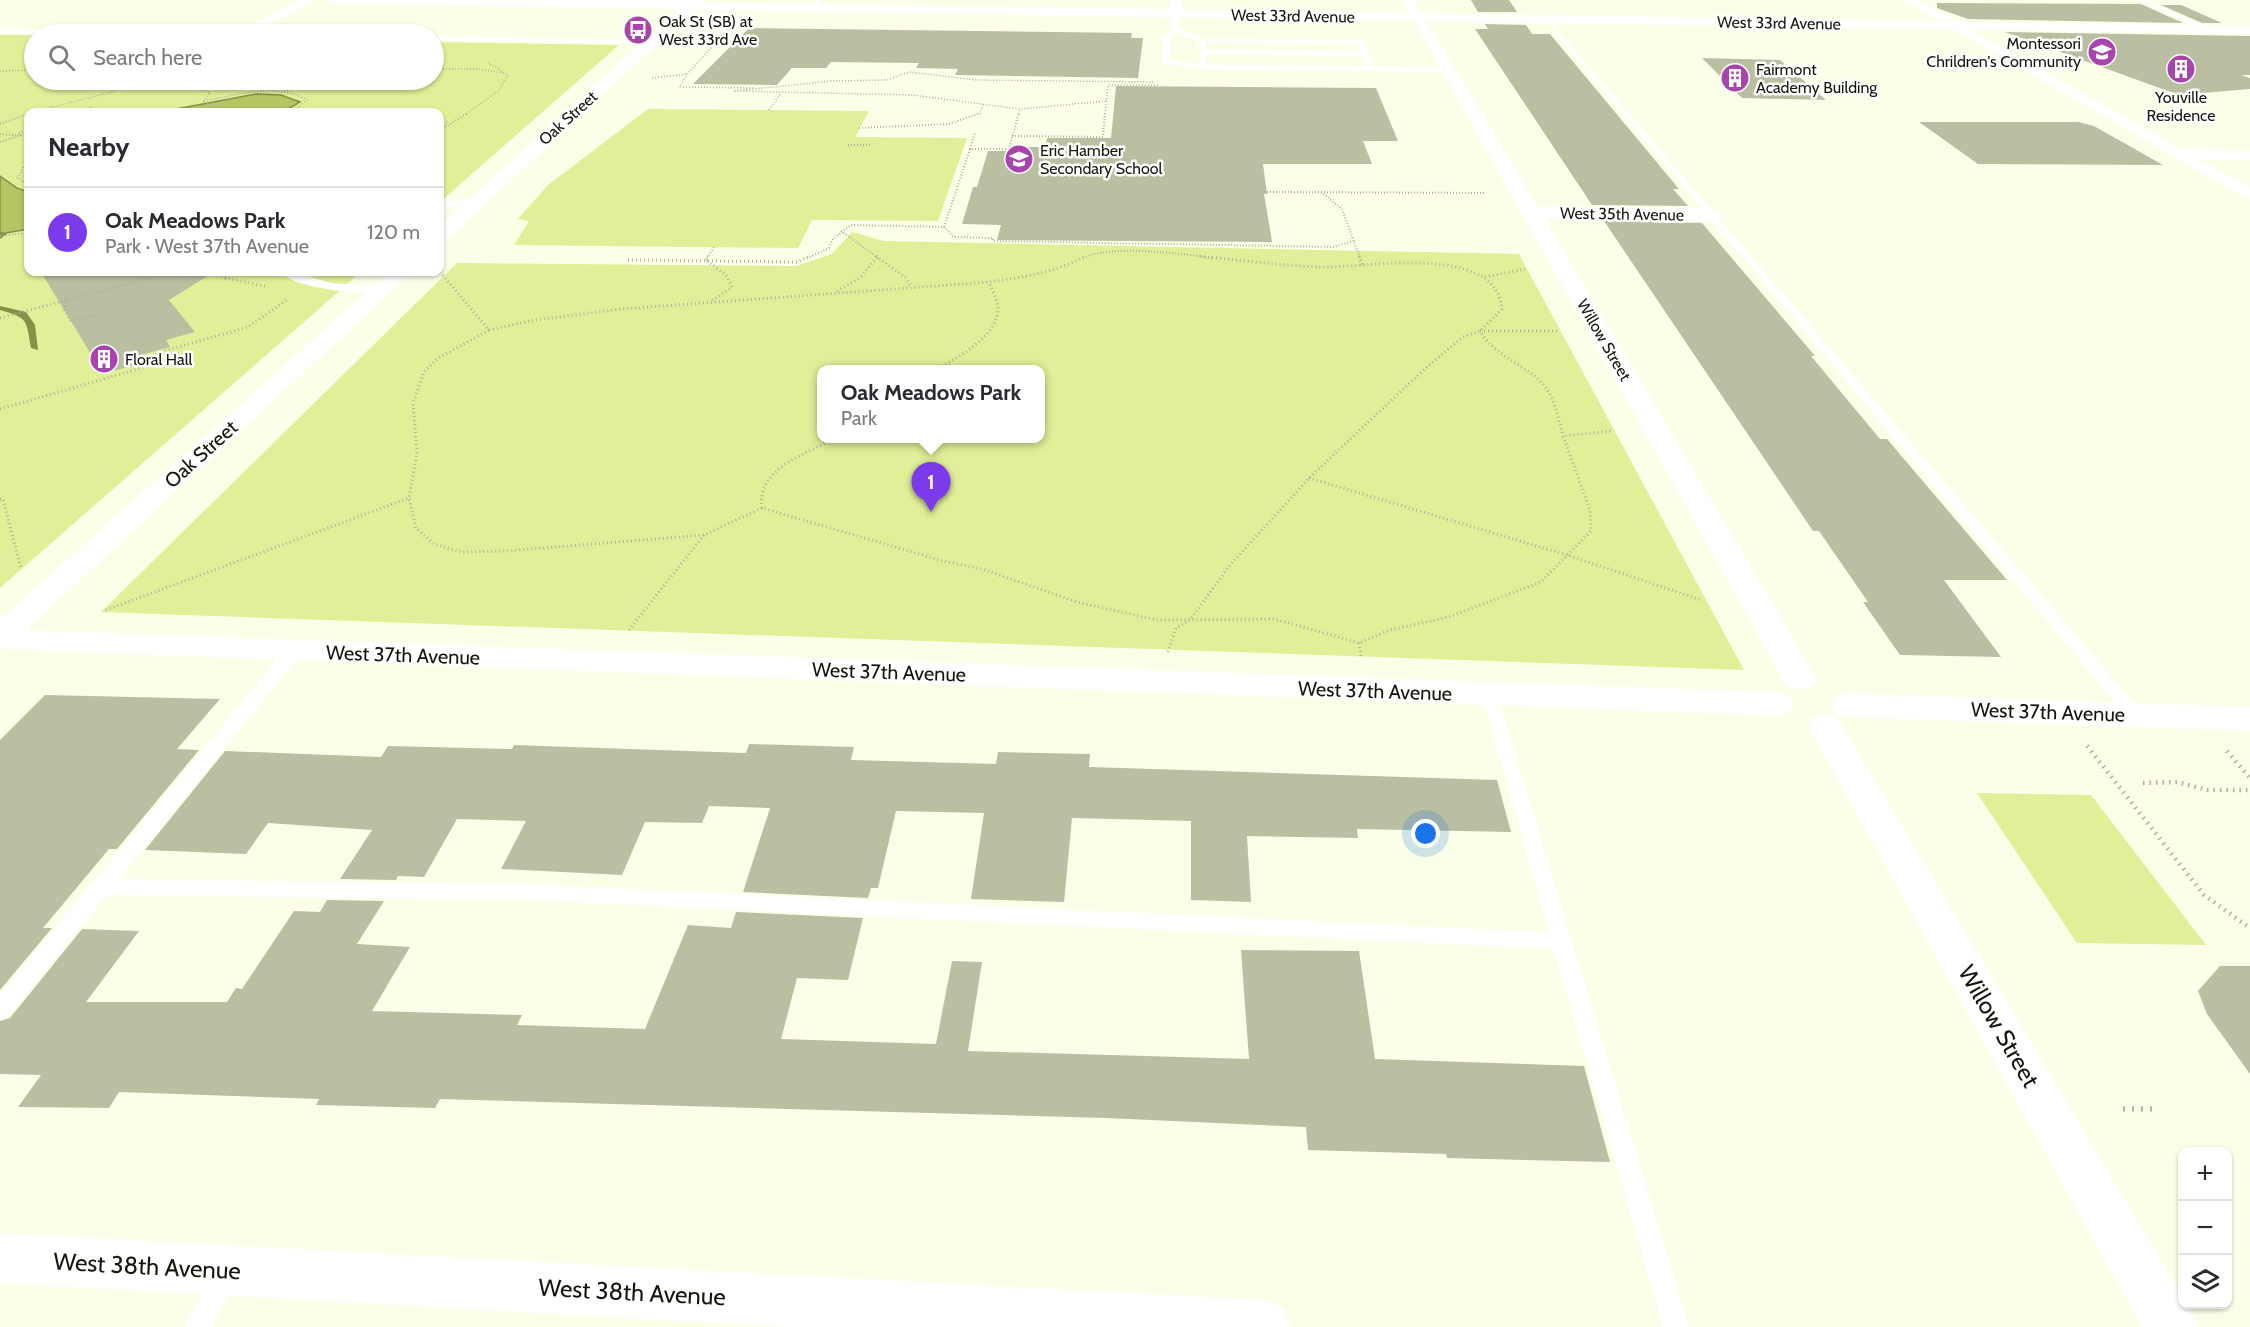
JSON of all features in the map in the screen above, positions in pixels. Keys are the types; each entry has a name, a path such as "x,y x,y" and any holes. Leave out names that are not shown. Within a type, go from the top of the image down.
{"street":[{"path":"261,24 309,0"},
{"name":"West 33rd Avenue","path":"335,0 1175,7 1419,18 2250,30"},
{"name":"Willow Street","path":"1408,0 1530,212 1789,692"},
{"path":"1909,0 2250,195"},
{"name":"Oak Street","path":"444,232 694,3"},
{"path":"2178,154 2250,155"},
{"name":"West 35th Avenue","path":"1530,212 1713,216"},
{"name":"Oak Street","path":"0,638 397,276"},
{"name":"West 37th Avenue","path":"0,638 1490,695 1789,692 1829,688 1836,715 2135,716 2250,719"},
{"name":"Willow Street","path":"1836,715 2171,1327"},
{"name":"West 38th Avenue","path":"0,1258 1264,1327"}],"lane":[{"path":"2140,0 2207,29"},
{"path":"1175,7 1173,27 1185,36 1202,40 1361,42 1370,69"},
{"path":"1545,19 2135,716"},
{"path":"1176,30 1166,38 1166,62 1203,67 1449,70"},
{"path":"0,31 24,32"},
{"path":"10,40 24,36"},
{"path":"444,38 652,42"},
{"path":"1202,40 1203,67"},
{"path":"1202,52 1365,54"},
{"path":"444,205 478,200"},
{"path":"294,276 345,288 381,290"},
{"path":"0,1010 294,651"},
{"path":"1490,695 1676,1327"},
{"path":"102,886 528,892 1561,941"},
{"path":"198,1327 229,1270"}],"path":[{"path":"731,29 687,74 680,87 785,88"},
{"path":"478,61 500,68 508,75"},
{"path":"444,69 486,70 508,75"},
{"path":"0,71 24,70"},
{"path":"1106,101 1020,110 912,95 735,91 785,88 831,81 887,80 909,72 977,80 1153,82"},
{"path":"649,78 687,74"},
{"path":"444,127 486,101 506,82 508,75"},
{"path":"1012,136 1103,137 1108,85 1160,85"},
{"path":"770,110 785,88"},
{"path":"49,108 117,90"},
{"path":"201,90 210,92 204,101"},
{"path":"283,92 290,90"},
{"path":"204,101 260,92 283,92 293,93 307,100 300,107"},
{"path":"204,101 224,108"},
{"path":"859,128 949,124 980,114 983,104"},
{"path":"970,149 1009,149 1020,110"},
{"path":"0,124 24,115"},
{"path":"444,123 452,122"},
{"path":"15,134 24,131"},
{"path":"944,227 948,221 975,132"},
{"path":"0,134 24,135"},
{"path":"0,142 24,135"},
{"path":"848,145 871,146"},
{"path":"24,167 18,178 24,182"},
{"path":"1267,192 1485,194"},
{"path":"1321,192 1342,209 1363,267"},
{"path":"628,260 797,262 829,248 841,231 851,225 944,227 954,237 993,238 993,241 1333,248 1353,241"},
{"path":"841,231 906,278 911,287"},
{"path":"0,236 24,233"},
{"path":"706,260 714,247"},
{"path":"1167,652 1176,628 1190,620 1230,565 1309,478 1429,364 1463,337 1480,331 1502,309 1502,297 1485,277 1471,271 1430,264 1319,267 1108,251 1084,256 1062,269 1045,274 989,282 708,302 534,320 489,330 437,359 424,372 413,404 417,453 410,498 416,528 434,544 461,552 628,543 704,535 762,508 943,561 982,569 1077,602 1157,620 1190,620 1275,619 1359,643 1390,630 1449,617 1541,582 1592,531 1590,510 1563,436 1554,401 1543,384 1500,352 1480,331"},
{"path":"830,293 860,278 877,257"},
{"path":"706,260 729,278 732,284 732,287 723,294 708,302"},
{"path":"1485,277 1525,269"},
{"path":"0,318 54,300 155,276"},
{"path":"220,276 267,286"},
{"path":"443,276 489,330"},
{"path":"942,365 957,357 983,336 997,319 999,308 989,282"},
{"path":"0,409 159,363 157,353 248,327 295,294"},
{"path":"66,298 64,309 71,321 96,315 98,320"},
{"path":"1480,331 1497,333 1557,331"},
{"path":"1563,436 1611,431"},
{"path":"762,508 758,497 762,487 776,471 826,443"},
{"path":"1309,478 1567,555 1701,600"},
{"path":"101,612 410,498"},
{"path":"0,499 3,499 21,569"},
{"path":"627,634 704,535"},
{"path":"1359,643 1361,660"},
{"path":"2084,743 2204,895 2250,928"},
{"path":"2224,749 2250,778"},
{"path":"2143,783 2177,782 2207,790 2250,790"},
{"path":"2123,1109 2154,1109"}],"shaded area":[{"path":"0,35 24,35 24,90 444,90 444,42 619,45 444,198 444,108 24,108 24,276 356,276 0,588"},
{"path":"256,94 281,95 300,102 290,108 181,108"},
{"path":"648,109 869,111 855,137 967,138 938,221 812,220 798,248 514,245 529,221 518,219 548,185"},
{"path":"0,176 24,191 24,230 0,234"},
{"path":"852,232 884,241 1519,254 1744,670 101,612 457,263 796,266 832,254"},
{"path":"1977,793 2091,795 2206,945 2077,943"}],"building":[{"path":"1471,0 1509,0 1517,12 1478,12"},
{"path":"1937,3 2141,4 2183,23 1968,19 1937,8"},
{"path":"2161,5 2181,5 2222,23 2202,23"},
{"path":"1485,24 1526,25 1532,34 1550,34 1679,189 1673,189 1688,206 1592,205 1475,29 1488,29"},
{"path":"749,28 1132,33 1131,38 1143,38 1138,78 955,75 958,69 916,68 919,63 831,62 826,68 792,68 777,85 693,84"},
{"path":"2005,32 2250,36 2250,75 2241,75 2250,78 2250,89 2179,95"},
{"name":"Fairmont Academy Building","path":"1702,58 1780,60 1826,100 1742,98"},
{"path":"1116,86 1376,88 1398,141 1363,141 1372,164 1263,164 1267,194 1264,194 1272,242 997,240 1001,225 962,224 973,187 977,187 988,151 1018,151 1018,147 1045,147 1047,138 1111,138"},
{"path":"1919,122 2078,122 2094,126 2163,165 1978,164"},
{"path":"1604,221 1702,223 1815,356 1811,356 1880,439 1887,439 2007,580 1944,580 2001,657 1900,655 1863,602 1868,602 1819,531 1813,531"},
{"path":"43,276 208,276 169,300 195,332 166,340 170,347 141,355 145,362 103,374"},
{"path":"45,695 220,699 177,749 199,750 117,849 109,849 43,928 52,928 0,990 0,740"},
{"path":"749,744 854,747 851,760 996,764 998,752 1090,754 1089,767 1497,780 1511,832 1357,829 1358,838 1247,836 1251,902 1191,900 1191,821 1072,818 1064,902 971,899 984,813 896,811 878,888 871,888 868,898 743,892 770,808 709,806 702,823 645,822 622,875 501,869 526,821 457,819 424,877 398,876 396,880 340,879 372,830 268,823 246,854 145,850 225,751 381,757 388,746 512,749 514,745 746,753"},
{"path":"327,900 384,901 357,944 410,947 372,1011 522,1015 517,1025 645,1029 688,925 731,928 736,912 863,918 848,980 797,978 781,1039 936,1044 952,961 982,962 968,1051 1249,1059 1241,950 1359,951 1375,1059 1584,1066 1610,1162 1447,1158 1446,1154 1308,1150 1306,1127 1106,1118 440,1099 435,1108 316,1105 319,1099 119,1092 109,1108 18,1107 41,1075 0,1074 0,1021 10,1018 82,929 139,931 86,1002 227,1002 236,988 242,989 294,911 320,912"},
{"path":"2220,966 2250,966 2250,1074 2207,1014 2198,991"}],"waterway":[{"path":"0,237 3,234"},
{"path":"0,308 23,314 31,325 35,348"}],"place":[{"name":"Oak St (SB) at West 33rd Ave","path":"638,30"},
{"name":"Montessori Chrildren's Community","path":"2102,52"},
{"name":"Youville Residence","path":"2181,69"},
{"name":"Fairmont Academy Building","path":"1735,78"},
{"name":"Eric Hamber Secondary School","path":"1019,159"},
{"name":"Floral Hall","path":"104,359"},
{"name":"Oak Meadows Park","path":"931,512"}]}
